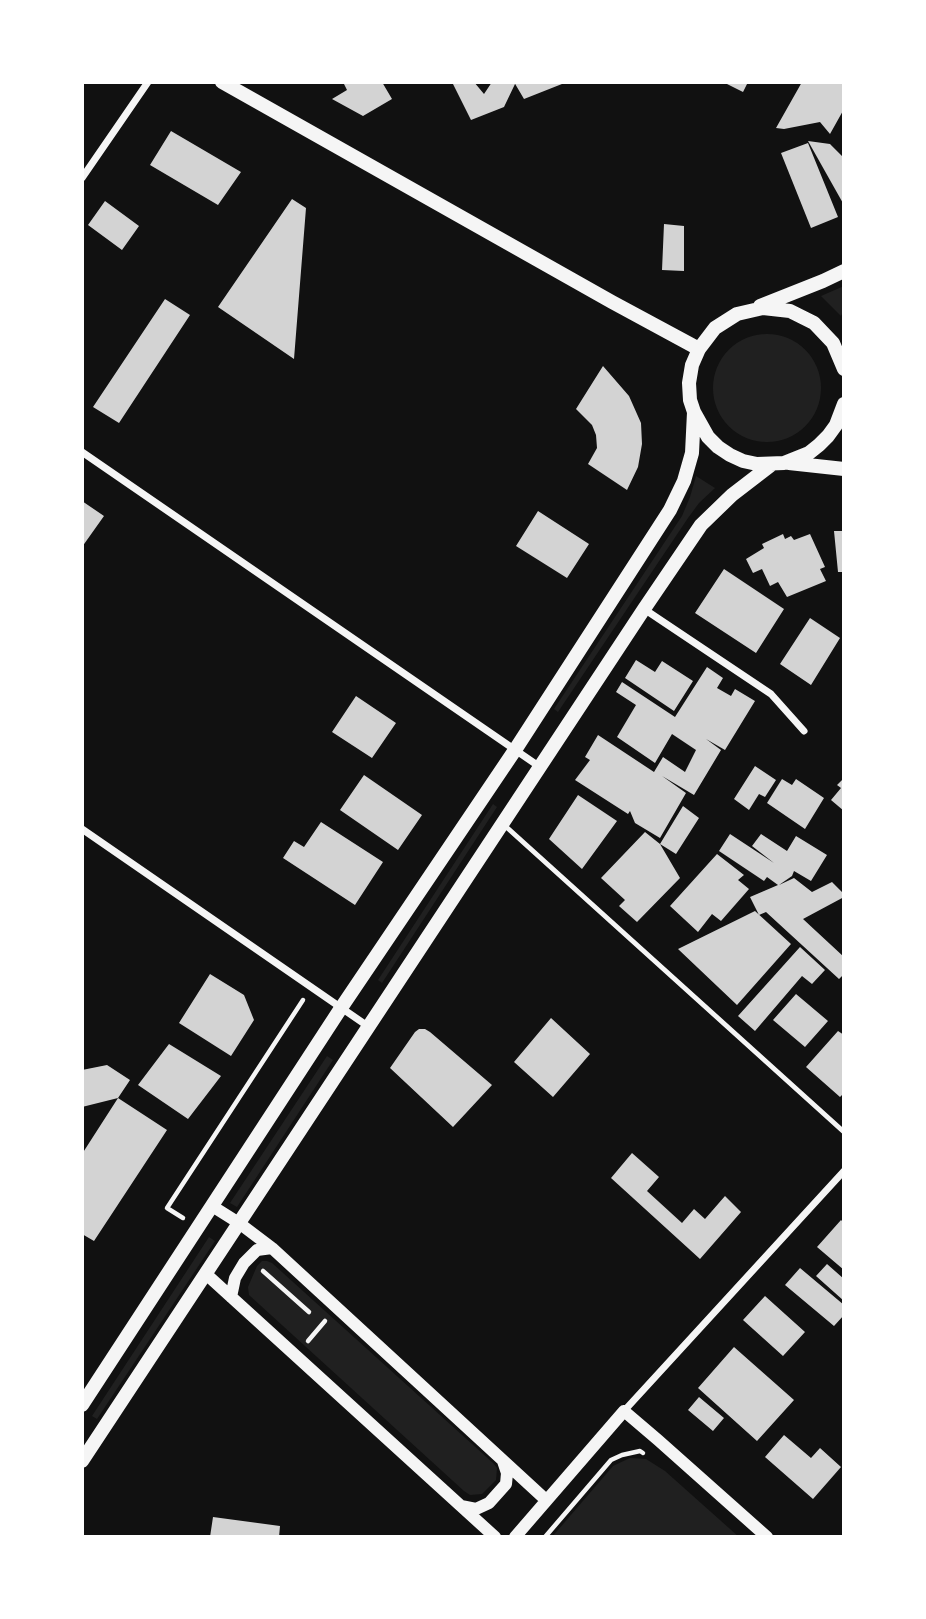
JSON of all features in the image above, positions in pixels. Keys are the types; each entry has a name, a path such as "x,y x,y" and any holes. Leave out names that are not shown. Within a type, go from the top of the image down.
{"main road":[{"path":"222,82 699,349"},
{"path":"844,271 726,320 715,328 699,349 692,365 689,383 694,412 708,437 730,455 757,464 844,469"},
{"path":"749,310 790,311 814,323 842,356"},
{"path":"82,1461 86,1445 206,1275 701,525 732,495 778,464 798,458 820,445 836,425 844,404"},
{"path":"82,1405 341,1008 515,750 670,510 684,481 692,453 694,412"}],"street":[{"path":"82,178 148,82"},
{"path":"82,452 540,767"},
{"path":"644,609 771,694 804,731"},
{"path":"82,830 369,1027"},
{"path":"515,1537 624,1411 844,1171"},
{"path":"212,1206 272,1248 546,1500"},
{"path":"231,1297 235,1278 244,1262 257,1250 272,1248"},
{"path":"206,1275 495,1537"},
{"path":"624,1411 767,1537"},
{"path":"461,1506 476,1509 489,1503 506,1484 507,1473 503,1461"}],"lane":[{"path":"502,824 844,1132"}],"path":[{"path":"166,1208 304,999"},
{"path":"304,1345 330,1315"},
{"path":"545,1537 611,1460 640,1451 651,1456"}],"shaded area":[{"path":"844,286 844,309 841,316 821,296"},
{"path":"767,334 797,343 805,350 812,358 821,388 812,418 805,426 797,433 767,442 737,433 729,426 722,418 713,388 722,358 729,350 737,343"},
{"path":"696,476 715,488 688,518 558,712 554,709 682,516"},
{"path":"493,804 497,807 382,983 378,980"},
{"path":"327,1056 333,1060 237,1207 230,1203"},
{"path":"209,1237 215,1241 97,1419 92,1416"},
{"path":"262,1261 272,1263 493,1463 497,1468 496,1480 482,1494 470,1495 464,1491 249,1295 248,1287"},
{"path":"630,1458 646,1459 665,1471 739,1537 552,1537 613,1466"}],"building":[{"path":"343,82 382,82 392,99 363,116 332,99 347,90"},
{"path":"452,82 474,82 484,94 492,82 515,84 504,107 471,120"},
{"path":"514,82 567,82 524,99"},
{"path":"723,82 748,82 743,92"},
{"path":"802,82 844,82 844,109 830,134 820,122 776,128"},
{"path":"171,131 241,172 218,205 150,165"},
{"path":"808,141 830,144 844,158 844,205"},
{"path":"808,143 838,217 811,228 781,153"},
{"path":"292,199 306,208 294,359 218,307"},
{"path":"105,201 139,226 122,250 88,225"},
{"path":"664,224 684,226 684,271 662,270"},
{"path":"165,299 190,315 119,423 93,407"},
{"path":"603,366 629,396 641,423 642,444 638,467 627,490 588,464 597,448 596,435 592,425 576,409"},
{"path":"82,501 104,516 82,547"},
{"path":"538,511 589,544 567,578 516,546"},
{"path":"834,531 844,531 844,572 838,572"},
{"path":"783,534 785,539 791,536 794,540 810,534 825,567 820,569 826,581 787,597 778,582 770,586 762,569 753,573 746,559 764,548 762,544"},
{"path":"724,569 784,609 756,653 695,613"},
{"path":"810,618 840,638 811,685 780,664"},
{"path":"636,660 655,672 662,661 693,681 674,711 625,678"},
{"path":"707,667 723,678 717,688 731,696 735,689 755,701 725,750 706,739 721,750 694,795 662,776 686,793 660,838 635,823 630,811 628,814 575,780 590,760 585,757 598,735 654,772 663,757 685,772 696,750 672,734 655,763 617,737 636,705 616,692 622,682 675,717"},
{"path":"356,696 396,723 372,758 332,732"},
{"path":"755,766 776,780 765,797 759,794 749,810 734,799"},
{"path":"364,775 422,815 398,850 340,810"},
{"path":"844,778 844,811 831,800 841,788 837,785"},
{"path":"782,779 792,785 796,779 824,798 805,829 767,803"},
{"path":"578,795 617,821 582,869 549,839"},
{"path":"683,806 699,818 676,854 660,844"},
{"path":"321,822 383,862 355,905 283,858 294,841 304,847"},
{"path":"645,832 660,844 680,878 637,922 619,906 625,900 601,878"},
{"path":"730,834 774,863 752,846 761,834 787,851 796,836 827,855 811,881 794,871 792,876 779,885 794,878 812,892 832,882 844,894 844,897 803,919 844,957 844,974 839,979 766,912 759,915 750,897 778,885 767,877 764,881 719,851"},
{"path":"717,854 744,875 738,880 749,889 721,921 712,914 698,932 670,906"},
{"path":"755,911 791,944 737,1005 678,949"},
{"path":"800,947 825,970 812,984 802,976 755,1031 738,1016"},
{"path":"210,974 244,995 254,1020 231,1056 179,1023"},
{"path":"796,994 828,1021 805,1047 773,1020"},
{"path":"551,1018 590,1054 553,1097 514,1062"},
{"path":"419,1029 430,1032 492,1085 453,1127 390,1068"},
{"path":"838,1031 844,1035 844,1093 840,1097 806,1067"},
{"path":"169,1044 221,1076 188,1119 138,1085"},
{"path":"107,1065 130,1080 118,1098 82,1107 82,1070"},
{"path":"118,1098 167,1130 94,1241 82,1234 82,1154"},
{"path":"632,1153 659,1177 647,1191 682,1223 694,1209 705,1219 725,1196 741,1212 700,1259 611,1178"},
{"path":"841,1220 844,1223 844,1270 817,1247"},
{"path":"827,1264 844,1279 844,1301 816,1276"},
{"path":"800,1268 844,1305 844,1315 834,1326 785,1285"},
{"path":"765,1296 805,1332 783,1356 743,1320"},
{"path":"734,1347 794,1400 757,1441 698,1388"},
{"path":"699,1397 724,1418 713,1431 688,1410"},
{"path":"784,1435 811,1458 820,1448 841,1467 813,1499 765,1457"},
{"path":"213,1517 280,1526 279,1537 210,1537"}]}
